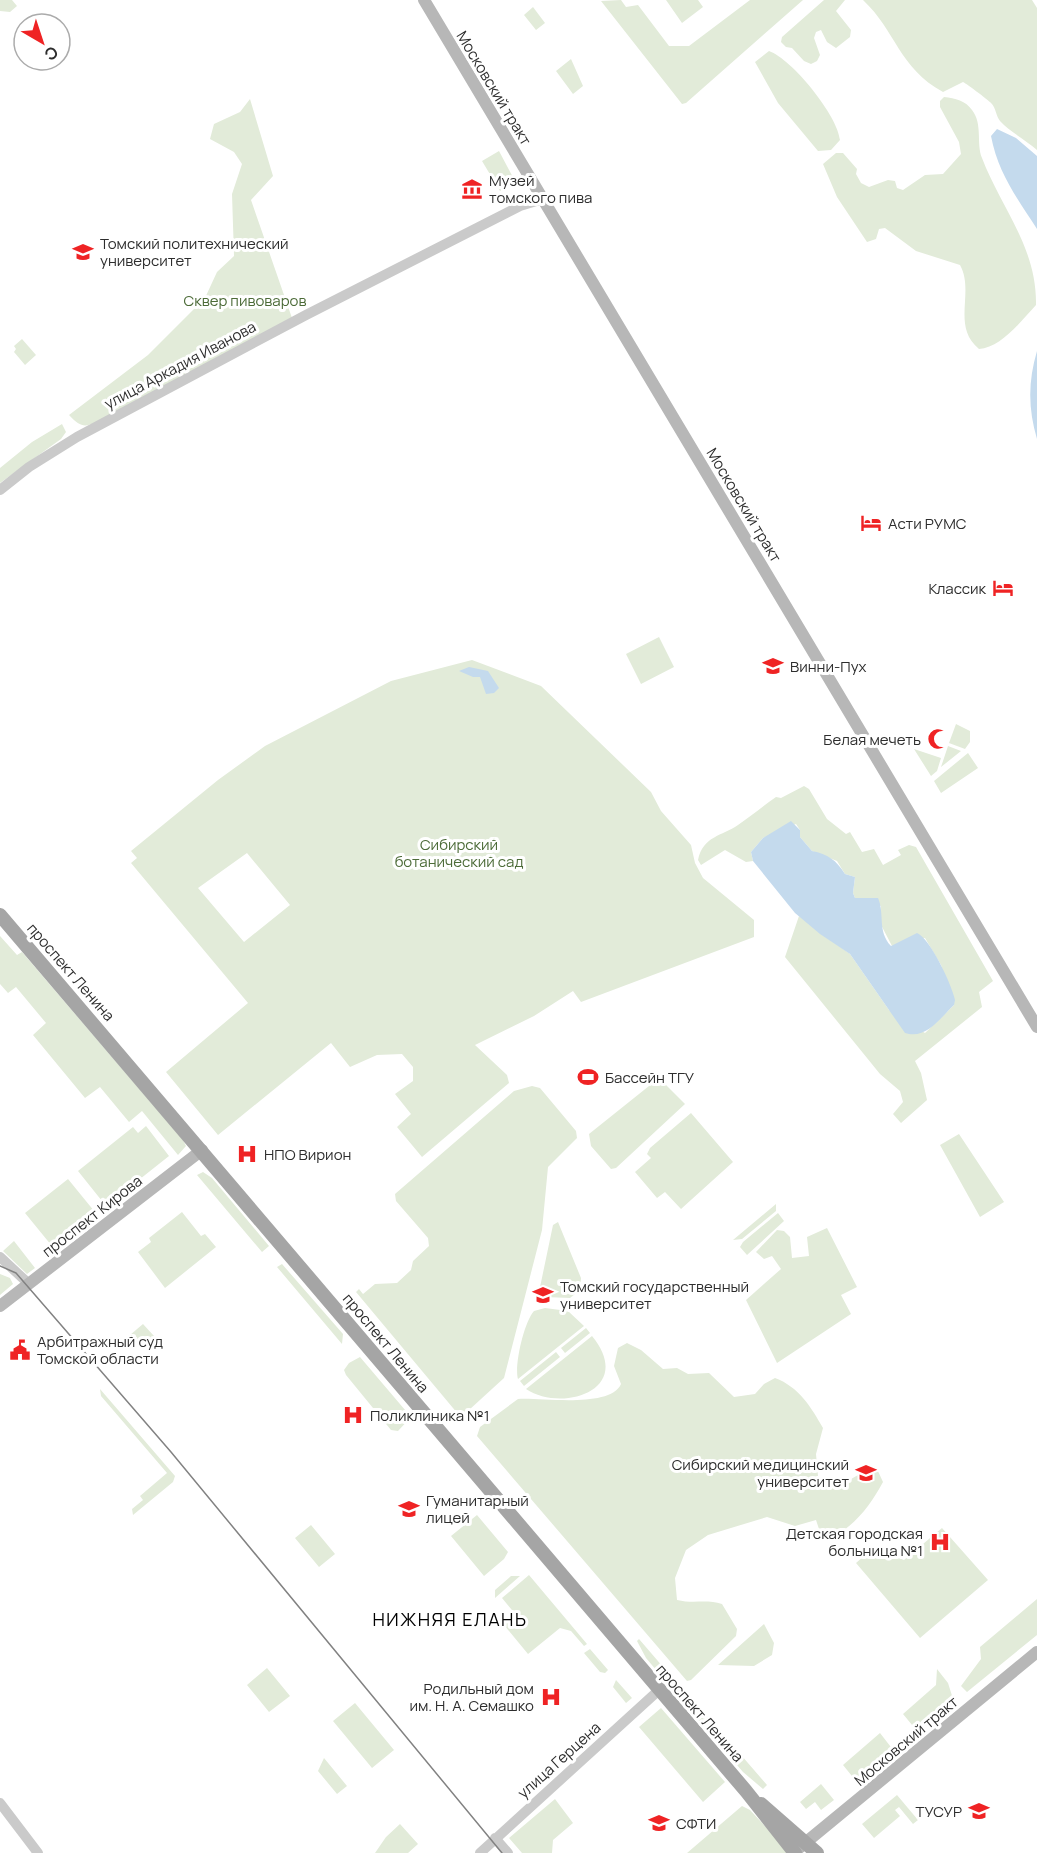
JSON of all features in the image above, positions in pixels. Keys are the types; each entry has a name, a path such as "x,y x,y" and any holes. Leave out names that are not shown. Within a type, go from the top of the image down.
{"main road":[{"name":"Московский тракт","path":"424,0 1037,1027"},
{"name":"проспект Ленина","path":"0,915 746,1791 794,1852"},
{"name":"проспект Кирова","path":"0,1306 202,1150"},
{"name":"Московский тракт","path":"794,1852 1037,1652"},
{"name":"проспект Ленина","path":"746,1791 817,1853"}],"street":[{"name":"улица Аркадия Иванова","path":"0,490 36,462 86,433 408,262 520,206 543,199"},
{"path":"0,1257 29,1284"},
{"name":"улица Герцена","path":"485,1851 495,1838 659,1690"},
{"path":"0,1803 38,1853"},
{"path":"495,1838 508,1853"}],"green space":[{"path":"0,0 12,0 17,6 10,12 0,11"},
{"path":"621,0 626,7 638,5 669,46 689,46 750,0 803,0 686,103 682,104 601,1"},
{"path":"666,0 698,0 703,7 682,23"},
{"path":"824,0 845,0 836,11 851,30 850,37 836,48 827,42 821,30 816,32 814,38 820,55 817,61 811,64 804,61 792,48 786,47 781,42 782,37"},
{"path":"863,0 1032,0 1037,8 1037,150 1004,125 992,104 965,83 943,92 928,82 907,61 883,24"},
{"path":"533,7 545,23 536,30 524,15"},
{"path":"769,51 790,65 823,103 840,140 831,150 818,151 778,103 755,62"},
{"path":"571,59 583,86 573,94 556,71"},
{"path":"944,97 963,102 975,115 982,158 1024,246 1035,284 1036,305 1003,339 979,349 966,330 964,275 960,265 916,251 885,228 879,229 876,239 867,242 837,197 823,164 836,153 843,153 857,169 856,174 861,183 869,187 888,180 895,181 897,188 903,190 925,175 943,174 961,154 959,142 940,107 940,101"},
{"name":"Сквер пивоваров","path":"250,99 273,176 251,200 292,318 96,422 87,425 79,424 69,415 148,355 205,298 217,272 234,256 232,194 242,164 234,152 210,139 214,124 240,112"},
{"path":"499,151 515,181 500,191 482,161"},
{"path":"22,339 36,355 25,365 14,352 16,349 14,346"},
{"path":"62,424 66,432 61,439 0,483 0,468 32,442"},
{"path":"659,637 674,667 641,684 626,654"},
{"name":"Сибирский ботанический сад","path":"472,660 541,686 651,792 661,811 691,845 695,863 703,878 754,920 754,937 581,1002 573,991 534,1016 475,1045 507,1075 509,1083 422,1157 397,1127 411,1114 395,1094 413,1081 413,1067 402,1054 377,1055 350,1067 331,1043 218,1135 166,1072 248,1003 131,863 137,858 131,851 218,780 265,746 391,681","holes":["247,853 290,905 244,942 198,888"]},
{"path":"956,724 970,731 970,742 965,749 949,743"},
{"path":"948,746 961,751 941,767"},
{"path":"914,749 941,758 937,771 931,776"},
{"path":"968,753 978,768 941,793 934,781"},
{"path":"804,786 809,789 827,819 846,834 850,832 862,852 874,849 883,865 901,855 898,850 909,845 916,847 993,981 979,992 982,1007 915,1061 921,1073 927,1100 901,1123 893,1114 903,1102 900,1091 880,1074 785,957 799,916 850,954 889,1010 925,1033 954,1005 941,965 925,938 892,946 879,921 881,906 855,898 853,893 855,877 845,874 837,861 812,851 800,837 800,830 796,824 763,838 751,852 753,861 746,862 725,850 701,865 698,860 700,852 709,841 738,825 776,797 781,798"},
{"path":"0,936 17,955 22,952 183,1140 186,1146 178,1155 142,1111 129,1122 100,1087 85,1098 33,1035 46,1023 16,987 8,993 0,984"},
{"path":"659,1078 685,1104 616,1168 611,1169 591,1146 589,1134"},
{"path":"532,1086 540,1088 576,1131 577,1138 548,1167 542,1230 504,1378 469,1410 458,1414 356,1292 359,1289 363,1294 375,1284 397,1283 411,1270 413,1261 429,1246 428,1238 396,1201 395,1194 514,1091"},
{"path":"691,1113 733,1162 681,1209 665,1192 657,1198 635,1172 651,1158 647,1154 650,1148"},
{"path":"146,1126 169,1156 106,1206 78,1171 133,1127 138,1133"},
{"path":"959,1134 1004,1202 980,1217 940,1145"},
{"path":"203,1172 212,1178 269,1246 262,1252 197,1175"},
{"path":"68,1179 99,1217 56,1251 25,1213"},
{"path":"776,1204 776,1211 742,1239 733,1240"},
{"path":"182,1212 201,1236 205,1234 216,1247 165,1288 138,1252 151,1242 149,1238"},
{"path":"778,1213 784,1221 747,1255 740,1247 743,1242"},
{"path":"558,1222 581,1278 580,1290 570,1298 545,1297 539,1292 553,1225"},
{"path":"827,1228 857,1287 841,1295 851,1314 777,1363 746,1300 781,1269 772,1256 764,1259 756,1252 777,1230 784,1231 790,1237 792,1258 809,1256 807,1237"},
{"path":"14,1241 35,1268 27,1274 3,1251"},
{"path":"282,1264 343,1334 342,1344 277,1267"},
{"path":"0,1274 10,1278 13,1284 0,1295"},
{"path":"545,1308 568,1311 584,1326 518,1379 523,1334 534,1311"},
{"path":"143,1324 154,1336 140,1347 130,1335"},
{"path":"586,1328 590,1333 565,1353 561,1348"},
{"path":"592,1336 603,1355 605,1370 600,1383 589,1392 574,1397 558,1398 541,1396 526,1389"},
{"path":"627,1343 641,1350 663,1369 677,1368 688,1374 709,1373 734,1397 755,1394 764,1384 775,1378 783,1382 804,1398 823,1428 816,1454 818,1476 835,1484 877,1469 883,1482 872,1501 851,1525 823,1541 816,1520 795,1526 767,1517 708,1535 686,1550 675,1578 677,1600 722,1604 737,1629 736,1636 691,1680 687,1681 477,1436 480,1427 518,1399 589,1399 603,1397 614,1392 621,1384 614,1366 618,1348"},
{"path":"556,1352 560,1357 524,1386 520,1381"},
{"path":"360,1357 411,1417 398,1431 391,1430 346,1375 344,1370 349,1363"},
{"path":"100,1389 175,1476 173,1482 133,1515 132,1509 143,1500 140,1496 167,1473 101,1396"},
{"path":"477,1515 508,1552 504,1559 484,1576 451,1536"},
{"path":"311,1525 335,1554 319,1567 295,1538"},
{"path":"942,1528 988,1580 920,1638 856,1563 873,1548 904,1560"},
{"path":"529,1575 587,1644 584,1646 571,1631 560,1628 528,1654 504,1625 516,1615 502,1598"},
{"path":"511,1576 520,1576 495,1598 495,1590"},
{"path":"1037,1599 1037,1635 967,1692 961,1686 981,1659 980,1647"},
{"path":"764,1624 774,1643 772,1655 754,1666 718,1665"},
{"path":"639,1639 682,1689 678,1692 673,1690 646,1658 637,1641"},
{"path":"590,1649 608,1670 605,1673 600,1672 584,1653"},
{"path":"267,1668 290,1696 269,1712 247,1685"},
{"path":"937,1669 948,1683 954,1702 917,1731 903,1714 936,1685"},
{"path":"616,1680 632,1698 626,1703 613,1687"},
{"path":"690,1696 767,1785 763,1789 743,1772 687,1707 686,1703"},
{"path":"355,1703 394,1750 372,1768 333,1721"},
{"path":"661,1708 725,1782 703,1802 639,1727"},
{"path":"880,1733 894,1751 856,1781 843,1765"},
{"path":"324,1758 347,1786 337,1794 318,1771"},
{"path":"821,1784 834,1800 821,1810 815,1802 806,1809 800,1802"},
{"path":"897,1795 918,1820 913,1824 899,1807 895,1810 900,1816 874,1838 862,1824"},
{"path":"555,1799 573,1823 553,1840 552,1853 522,1853 509,1838"},
{"path":"742,1806 750,1810 790,1853 687,1853"},
{"path":"400,1824 418,1844 408,1853 375,1853 386,1837"}],"water":[{"path":"997,129 1016,138 1037,156 1037,229 1009,185 998,162 991,136"},
{"path":"1037,351 1037,439 1030,395"},
{"path":"469,667 488,671 499,688 494,693 486,694 480,677 473,677 459,671"},
{"path":"791,821 800,830 800,837 812,851 827,856 835,861 845,874 855,877 853,893 855,898 878,898 884,934 891,946 917,933 934,952 955,1000 954,1005 926,1031 905,1033 850,954 820,934 795,913 753,861 751,852 763,838"}],"tram line":[{"path":"0,1266 16,1273 171,1452 502,1853"}],"place":[{"name":"Музей томского пива","path":"472,189"},
{"name":"Томский политехнический университет","path":"83,252"},
{"name":"Асти РУМС","path":"871,523"},
{"name":"Классик","path":"1003,588"},
{"name":"Винни-Пух","path":"773,666"},
{"name":"Белая мечеть","path":"938,739"},
{"name":"Бассейн ТГУ","path":"588,1077"},
{"name":"НПО Вирион","path":"247,1154"},
{"name":"Томский государственный университет","path":"543,1295"},
{"name":"Арбитражный суд Томской области","path":"20,1350"},
{"name":"Поликлиника №1","path":"353,1415"},
{"name":"Сибирский медицинский университет","path":"866,1473"},
{"name":"Гуманитарный лицей","path":"409,1509"},
{"name":"Детская городская больница №1","path":"940,1542"},
{"name":"Родильный дом им. Н. А. Семашко","path":"551,1697"},
{"name":"ТУСУР","path":"979,1811"},
{"name":"СФТИ","path":"659,1823"}],"district":[{"name":"НИЖНЯЯ ЕЛАНЬ","path":"450,1619"}]}
